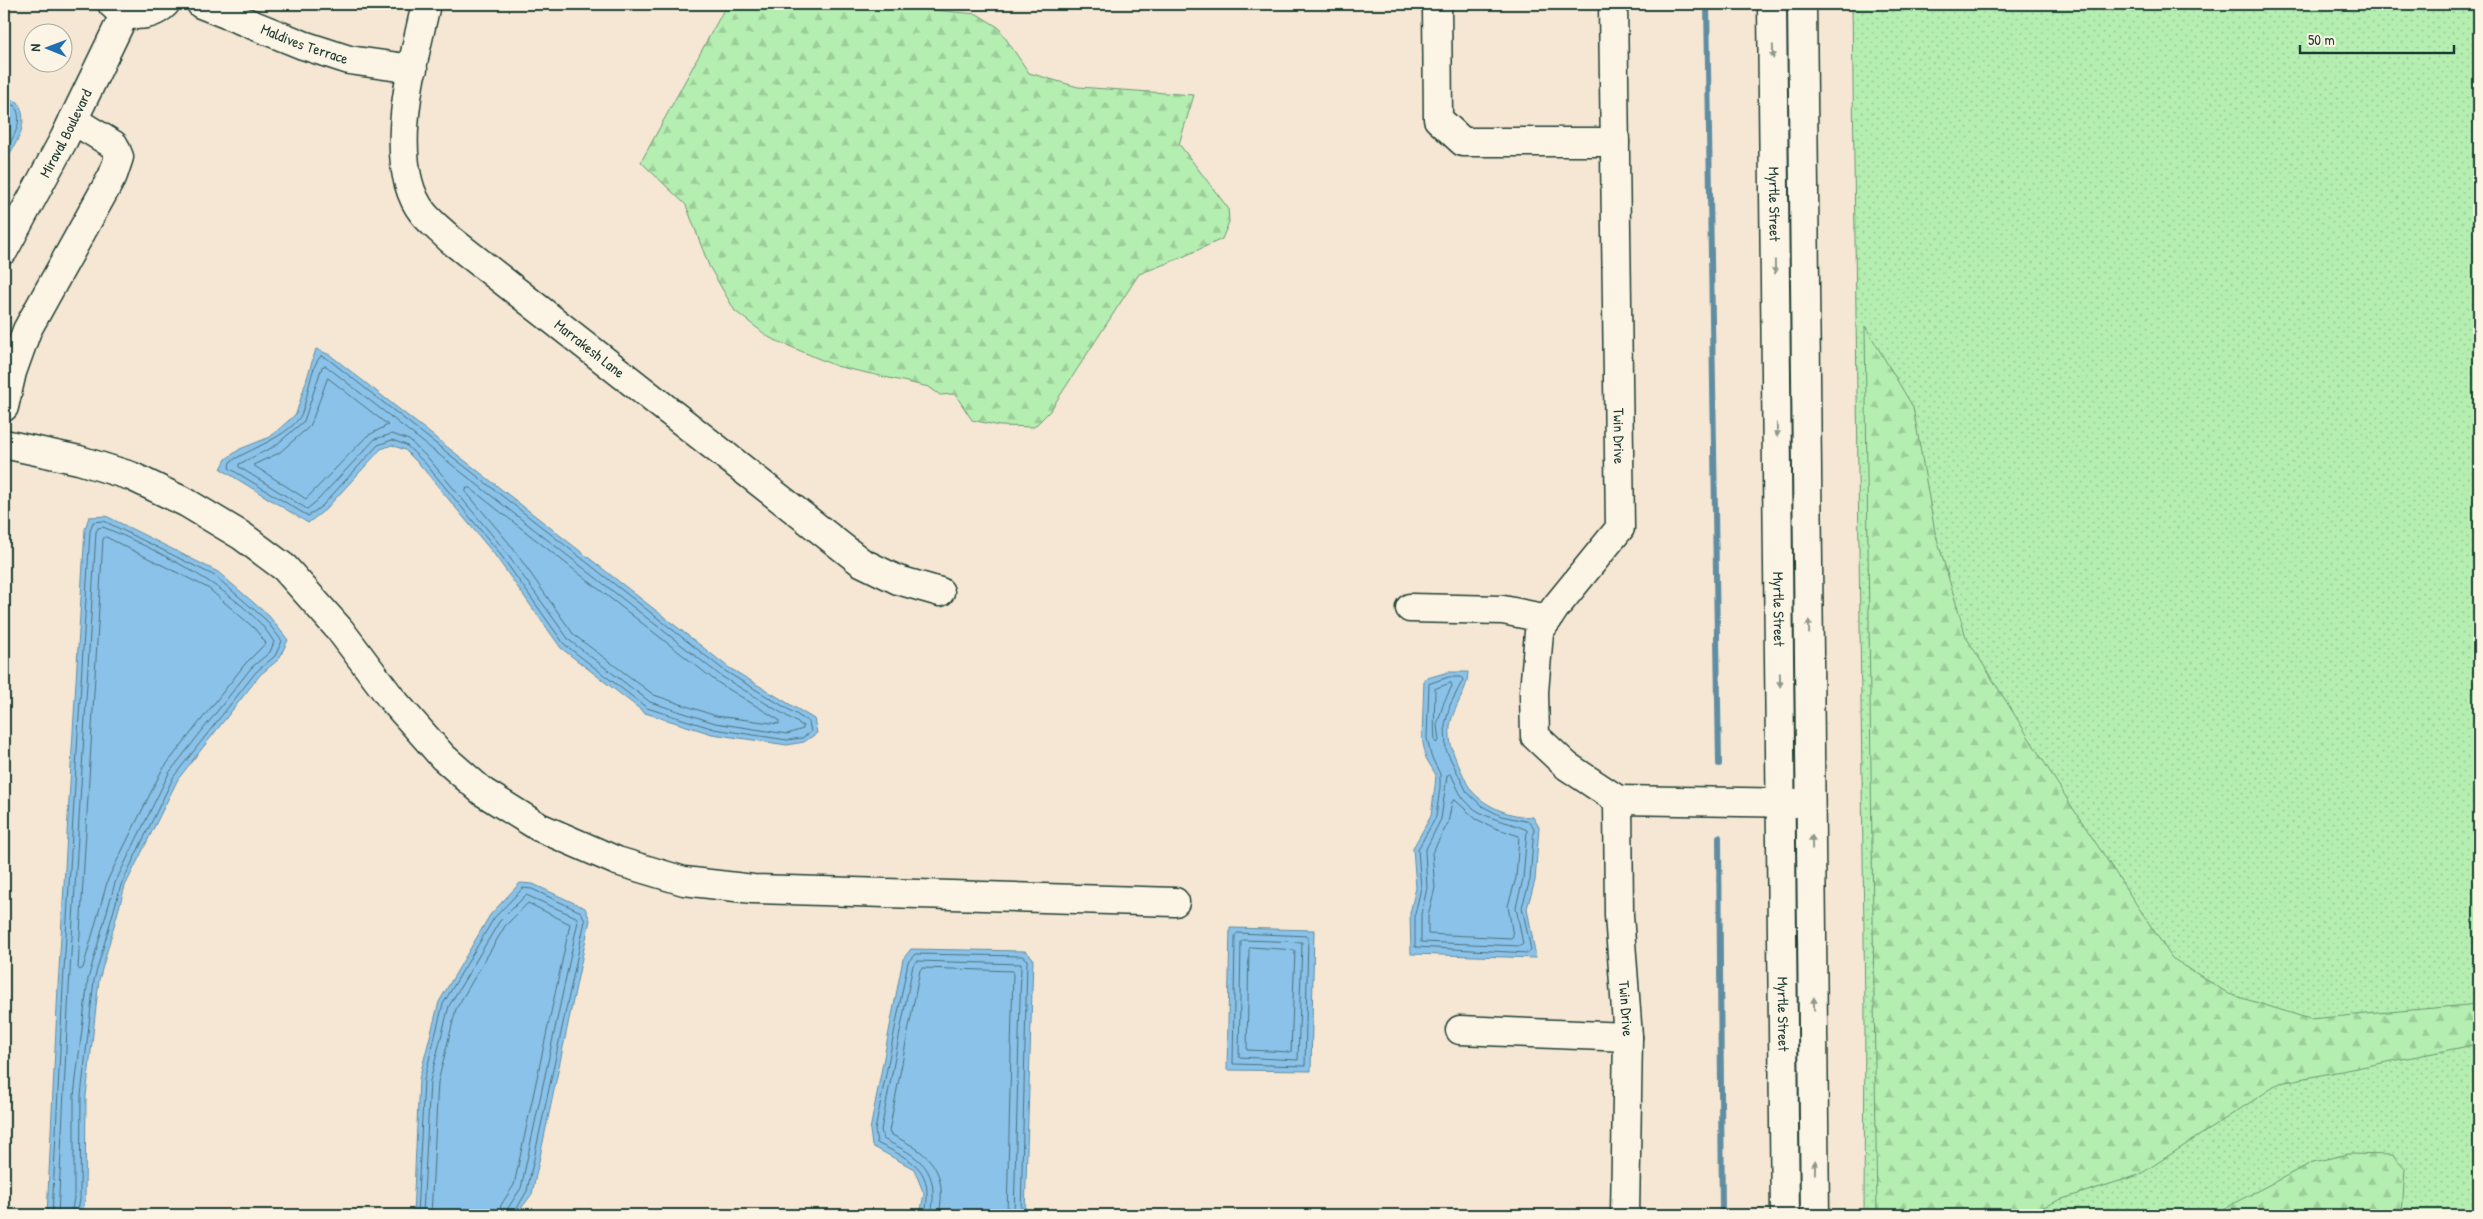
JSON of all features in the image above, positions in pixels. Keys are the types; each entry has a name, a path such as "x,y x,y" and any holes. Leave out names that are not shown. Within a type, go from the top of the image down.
{"street":[{"path":"118,8 136,15 148,14 165,4"},
{"name":"Maldives Terrace","path":"201,4 303,45 349,60 413,68"},
{"name":"Marrakesh Lane","path":"426,4 405,116 403,150 410,186 423,212 451,240 861,562 898,580 940,592"},
{"path":"1437,4 1438,119 1463,142 1615,142"},
{"name":"Twin Drive","path":"1613,4 1620,528 1539,632 1534,692 1535,736 1567,766 1618,800 1619,915 1628,1037 1625,1215"},
{"name":"Myrtle Street","path":"1772,4 1785,1215"},
{"name":"Myrtle Street","path":"1802,4 1815,1215"},
{"name":"Miraval Boulevard","path":"4,250 73,120 118,8"},
{"path":"4,407 12,372 27,330 113,175 119,158 114,145 73,120"},
{"path":"4,444 79,460 131,476 187,503 242,536 285,568 340,630 391,698 443,758 483,792 539,827 617,861 684,881 752,889 1175,902"},
{"path":"1410,608 1502,610 1548,619"},
{"path":"1618,800 1811,802"},
{"path":"1460,1030 1628,1037"}],"green space":[{"path":"727,4 865,4 977,14 998,27 1029,73 1078,87 1194,95 1179,144 1228,208 1229,222 1222,239 1139,274 1050,411 1034,427 1000,426 972,420 955,394 940,395 929,387 836,366 770,338 735,311 709,266 686,205 641,162"},
{"path":"1852,4 2479,4 2479,1215 1864,1215 1865,1011"},
{"path":"1865,326 1913,407 1935,532 1966,637 2074,810 2172,958 2229,994 2310,1019 2479,1004 2479,1044 2280,1083 2139,1175 2059,1200 2026,1215 1877,1215"},
{"path":"2348,1154 2393,1155 2405,1168 2402,1215 2211,1215 2313,1162"}],"water":[{"path":"4,97 18,102 23,119 20,134 4,164"},
{"path":"316,349 330,355 728,667 814,719 817,733 804,742 787,745 712,734 645,713 561,648 494,554 421,466 405,450 392,445 381,449 325,510 308,523 221,469 226,459 240,449 270,437 296,414"},
{"path":"106,516 218,572 269,616 288,640 279,659 260,675 178,779 125,886 99,980 86,1096 85,1200 82,1215 47,1215 58,987 85,529 89,517"},
{"path":"1448,672 1468,672 1466,686 1454,712 1450,732 1453,751 1469,787 1477,796 1499,810 1525,817 1533,817 1539,827 1535,881 1527,908 1536,958 1411,954 1410,913 1416,888 1413,848 1431,816 1436,775 1426,758 1422,738 1424,679"},
{"path":"520,883 533,884 585,908 590,920 532,1194 516,1215 413,1215 419,1079 439,1002 490,915"},
{"path":"1230,928 1314,930 1311,1071 1227,1070"},
{"path":"911,949 1025,951 1033,958 1025,1215 920,1215 924,1194 914,1169 872,1146 870,1130 903,959"}],"waterway":[{"path":"1707,4 1719,764"},
{"path":"1719,837 1722,1215"}]}
